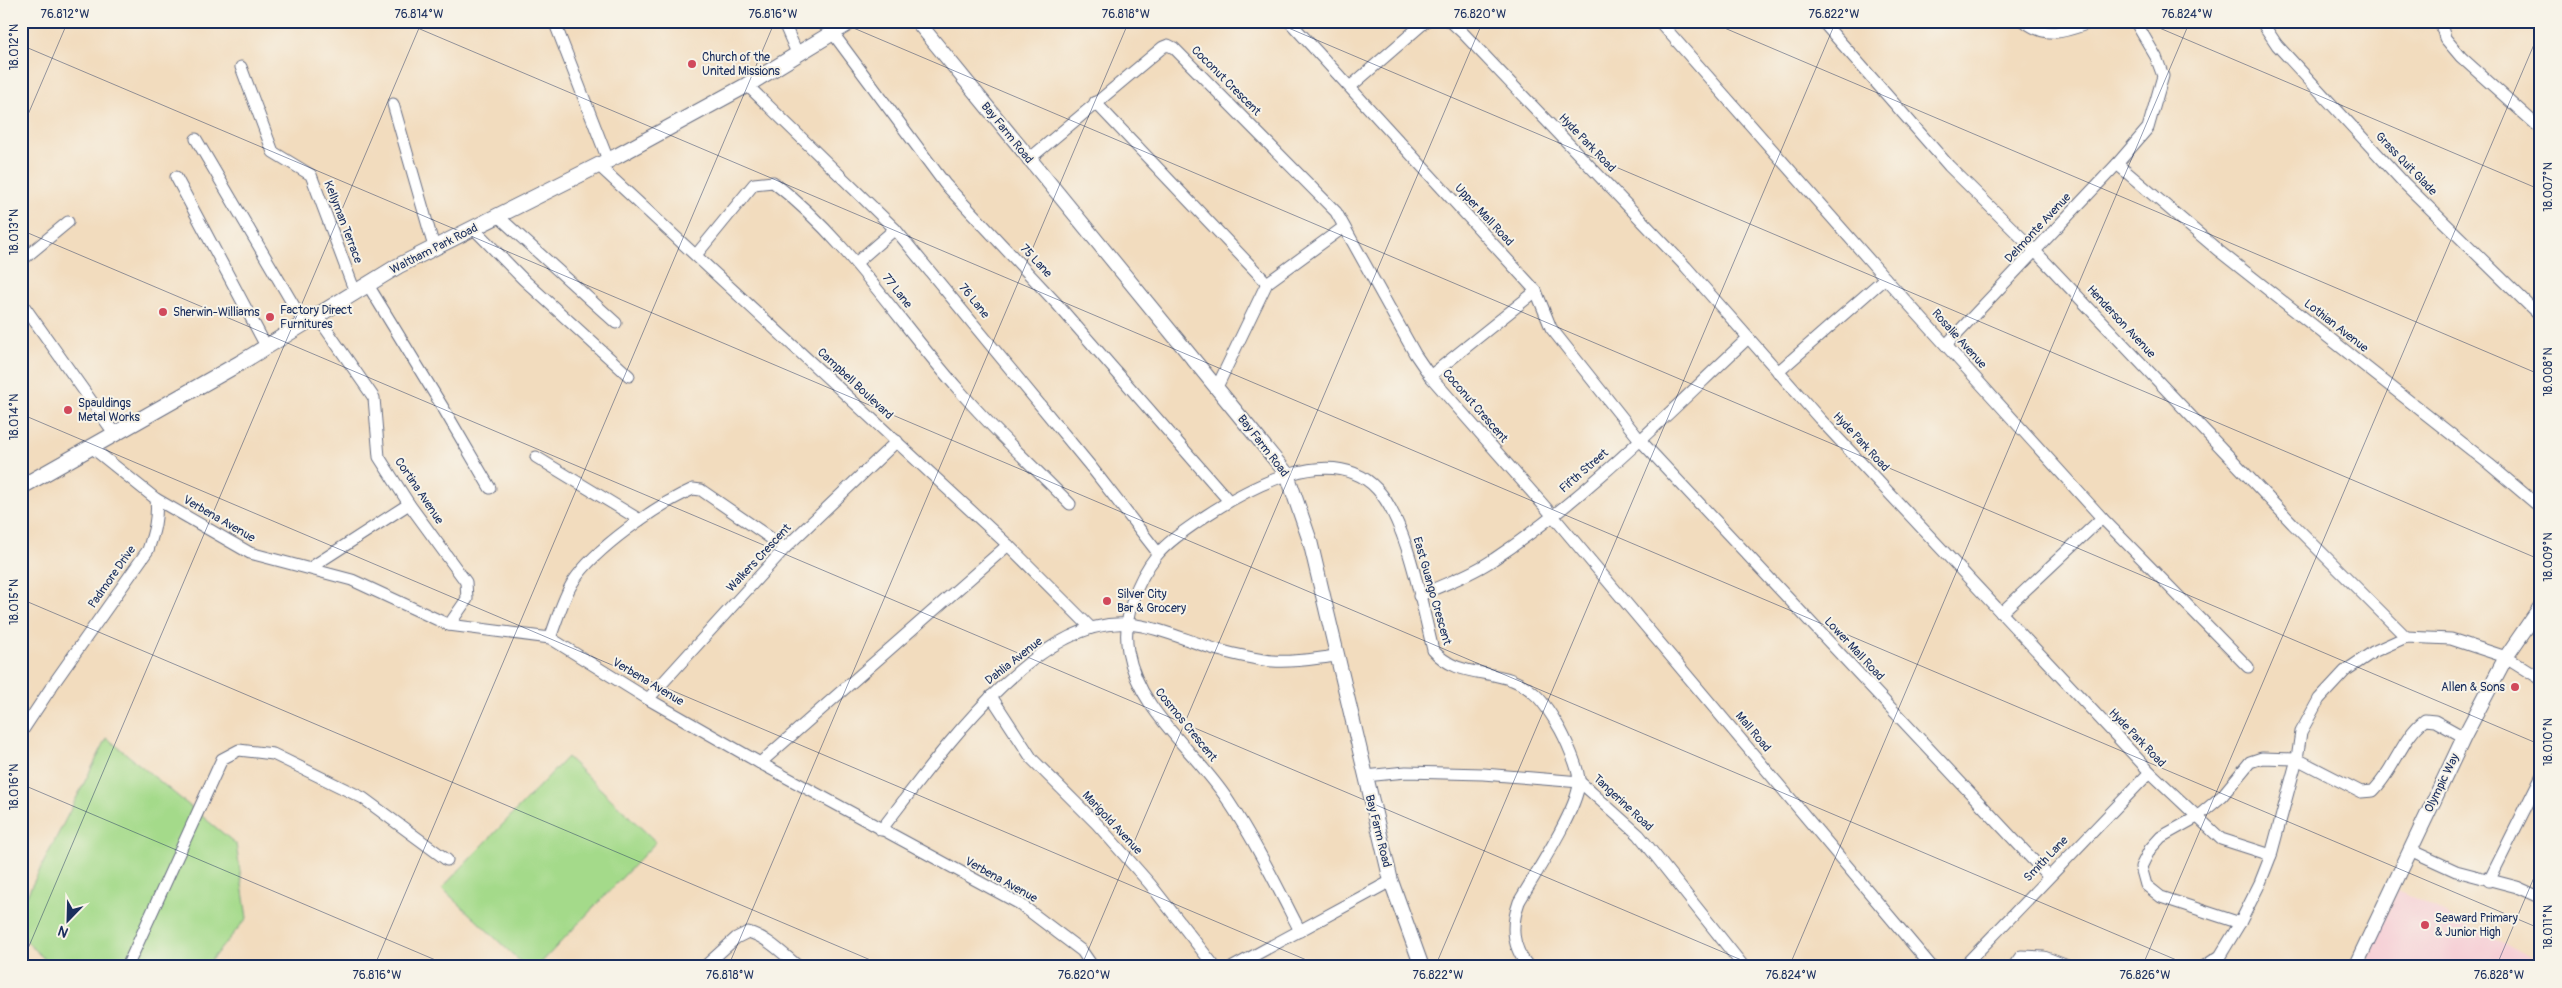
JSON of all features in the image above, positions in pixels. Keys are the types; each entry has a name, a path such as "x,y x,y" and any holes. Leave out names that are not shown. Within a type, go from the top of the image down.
{"main road":[{"name":"Waltham Park Road","path":"21,487 90,446 240,363 361,288 434,247 499,217 603,163 747,85 852,21"}],"street":[{"path":"554,21 603,163"},
{"path":"783,21 797,53"},
{"name":"Bay Farm Road","path":"917,21 1028,160 1287,474 1310,540 1391,881 1422,967"},
{"name":"Upper Mall Road","path":"1289,21 1536,291 1551,328 1640,440"},
{"path":"1350,88 1426,21"},
{"name":"Hyde Park Road","path":"1450,21 1464,33 1686,267 1747,339 2150,772 2220,839 2271,855"},
{"name":"Rosalie Avenue","path":"1659,21 1885,278 2102,518 2248,668"},
{"name":"Henderson Avenue","path":"1822,21 1949,166 2035,251 2287,517 2406,637"},
{"path":"2024,21 2047,33 2064,31 2095,21"},
{"name":"Delmonte Avenue","path":"1946,345 2117,164 2148,128 2163,76 2156,57 2135,21"},
{"name":"Grass Quit Glade","path":"2261,21 2277,46 2405,184 2541,317"},
{"path":"2440,21 2445,38 2461,57 2541,129"},
{"name":"75 Lane","path":"832,32 945,184 1057,304 1229,501"},
{"name":"Coconut Crescent","path":"1028,160 1163,47 1168,45 1174,48 1336,212 1415,354 1430,376 1553,516"},
{"name":"Kellyman Terrace","path":"241,67 273,152 311,175 361,288 445,411 490,488"},
{"name":"76 Lane","path":"747,85 895,228 1092,468 1158,553"},
{"path":"1096,102 1267,283"},
{"path":"393,104 434,247"},
{"path":"196,139 304,323"},
{"name":"Campbell Boulevard","path":"603,163 696,255 1008,545 1090,628"},
{"name":"Lothian Avenue","path":"2117,164 2219,251 2489,464 2541,508"},
{"path":"176,177 266,346"},
{"name":"77 Lane","path":"696,255 754,184 773,182 790,194 857,262 959,391 1070,504"},
{"path":"499,217 616,323"},
{"path":"21,261 68,222"},
{"path":"1216,387 1267,283 1344,227"},
{"path":"857,262 895,228"},
{"path":"474,229 523,279 630,376"},
{"path":"1778,372 1885,278"},
{"path":"1430,376 1536,291"},
{"path":"21,302 114,433"},
{"name":"Cortina Avenue","path":"318,316 374,398 378,457 468,588 467,599 449,625"},
{"name":"Fifth Street","path":"1419,596 1493,561 1553,516 1640,440 1747,339"},
{"name":"Lower Mall Road","path":"1640,440 2048,876"},
{"name":"Walkers Crescent","path":"648,699 785,548 896,441"},
{"path":"90,446 156,499"},
{"path":"536,457 640,520"},
{"name":"East Guango Crescent","path":"1287,474 1322,468 1350,471 1376,488 1397,518 1433,650 1442,661 1454,668 1512,680 1533,690 1544,703 1563,734 1580,782"},
{"name":"Cosmos Crescent","path":"1287,474 1229,501 1189,527 1158,553 1139,583 1127,624 1128,651 1140,688 1149,704 1207,772 1227,799 1271,875 1300,931"},
{"path":"550,638 572,583 584,567 640,520 693,489 701,490 785,548"},
{"name":"Verbena Avenue","path":"156,499 250,553 352,580 449,625 550,638 648,699 760,763 1020,904 1082,951 1093,967"},
{"name":"Padmore Drive","path":"21,733 148,550 158,516 156,499"},
{"path":"310,568 409,504"},
{"name":"Mall Road","path":"1553,516 1932,967"},
{"path":"2001,613 2102,518"},
{"path":"760,763 1008,545"},
{"name":"Olympic Way","path":"2355,967 2464,737 2506,657 2541,606"},
{"name":"Dahlia Avenue","path":"881,830 970,718 991,696 1043,653 1090,628 1127,624 1222,651 1274,661 1337,656"},
{"path":"2203,967 2220,956 2240,923 2271,855 2297,759 2301,732 2320,699 2344,671 2373,652 2406,637 2451,640 2506,657 2541,679"},
{"name":"Marigold Avenue","path":"991,696 1032,759 1097,824 1150,884 1215,967"},
{"path":"2240,923 2161,896 2146,885 2142,867 2150,849 2161,837 2197,817 2222,796 2250,762 2262,758 2297,759 2361,792 2373,792 2383,782 2416,726 2426,720 2435,721 2464,737"},
{"path":"127,967 222,759 239,750 273,754 363,798 448,860"},
{"name":"Tangerine Road","path":"1365,776 1406,772 1484,774 1580,782 1639,835 1744,967"},
{"name":"Smith Lane","path":"1963,967 2048,876 2150,772"},
{"path":"2489,881 2541,777"},
{"path":"1529,967 1513,940 1514,916 1519,902 1575,802 1580,782"},
{"path":"2410,850 2456,871 2517,887 2540,897"},
{"path":"1239,966 1391,881"},
{"path":"704,967 729,944 748,932 763,939 799,967"},
{"path":"2012,967 2021,956 2044,957 2070,967"}],"shaded area":[{"name":"Seaward Primary & Junior High","path":"2398,890 2541,962 2541,967 2364,967"}],"green space":[{"path":"107,738 236,844 247,918 205,967 54,967 32,947 24,935 21,917 22,905"},
{"path":"567,757 656,842 537,967 526,967 442,888"}],"place":[{"name":"Church of the United Missions","path":"692,64"},
{"name":"Sherwin-Williams","path":"163,312"},
{"name":"Factory Direct Furnitures","path":"270,317"},
{"name":"Spauldings Metal Works","path":"68,410"},
{"name":"Silver City Bar & Grocery","path":"1107,601"},
{"name":"Allen & Sons","path":"2515,687"},
{"name":"Seaward Primary & Junior High","path":"2425,925"}]}
